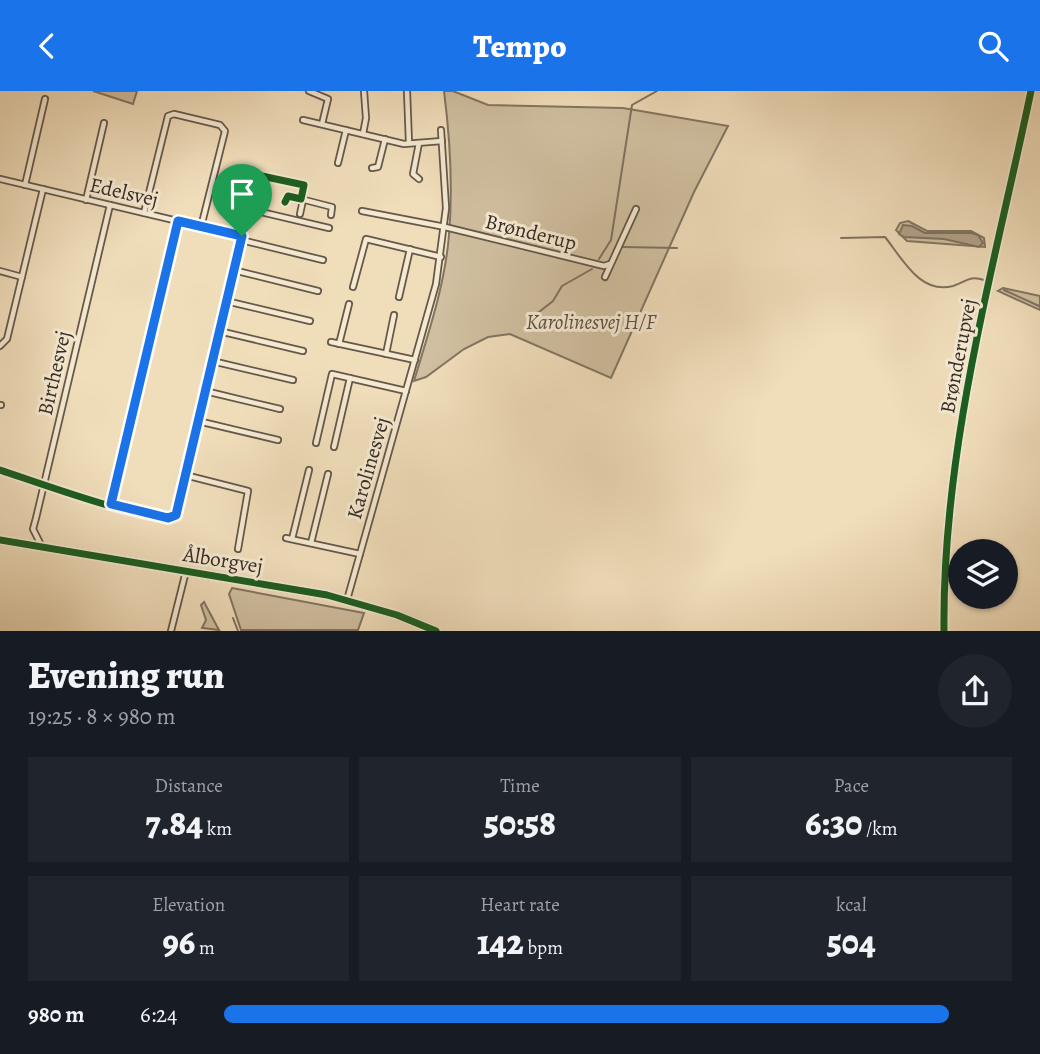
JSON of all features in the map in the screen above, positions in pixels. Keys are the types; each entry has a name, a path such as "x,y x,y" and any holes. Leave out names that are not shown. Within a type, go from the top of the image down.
{"street":[{"path":"309,91 328,99 322,124"},
{"path":"363,134 366,118 364,91"},
{"path":"407,91 409,143"},
{"name":"Brønderupvej","path":"944,631 945,567 955,468 1031,91"},
{"path":"24,185 45,99"},
{"path":"144,213 168,116 174,114 220,125 225,131 201,227"},
{"path":"303,120 409,143 442,141"},
{"path":"86,199 104,124"},
{"path":"338,163 346,130"},
{"name":"Karolinesvej","path":"347,600 415,360 441,257 444,227 442,130"},
{"path":"372,167 379,167 385,139"},
{"path":"419,143 413,176 419,179"},
{"path":"0,470 111,504 173,518 258,174 303,184 300,214"},
{"name":"Edelsvej","path":"0,179 178,221 323,260"},
{"path":"0,346 7,338 43,190"},
{"path":"285,202 288,196 332,207 331,215"},
{"name":"Birthesvej","path":"42,547 33,529 110,205"},
{"path":"248,209 329,228"},
{"path":"605,277 636,209"},
{"path":"362,211 444,227"},
{"path":"111,504 178,221"},
{"name":"Brønderup","path":"444,227 604,266 610,264"},
{"path":"353,287 365,239 441,257"},
{"path":"399,297 410,249"},
{"path":"233,270 318,291"},
{"path":"0,271 22,277"},
{"path":"226,301 310,321"},
{"path":"339,344 349,304"},
{"path":"386,354 394,315"},
{"path":"219,331 303,351"},
{"path":"331,342 415,360"},
{"path":"212,361 293,380"},
{"path":"316,443 332,374 350,378"},
{"name":"Karolinesvej","path":"334,447 350,378 406,391"},
{"path":"205,391 281,409"},
{"path":"198,421 278,440"},
{"path":"292,539 309,470"},
{"path":"185,474 248,491 238,549"},
{"name":"Karolinesvej","path":"311,543 328,474"},
{"path":"286,538 360,554"},
{"name":"Ålborgvej","path":"0,540 347,600 436,631"},
{"name":"Ålborgvej","path":"171,631 186,571"}],"green space":[{"path":"93,91 137,91 133,104"},
{"name":"Karolinesvej H/F","path":"444,91 453,91 488,105 623,108 728,126 694,192 611,378 510,334 488,337 464,349 426,377 414,381 440,291 449,235 450,163"},
{"path":"908,221 927,231 971,231 984,238 985,247 907,241 896,230 900,223"},
{"path":"1003,288 1040,296 1040,310 998,291"},
{"path":"232,588 364,613 358,630 241,630 229,594"},
{"path":"204,602 219,630 202,628 206,620 201,605"}],"shaded area":[{"path":"903,225 912,226 925,233 971,233 978,235 983,243 979,247 944,239 904,237 899,234"}],"waterway":[{"path":"599,259 611,240 632,105 657,91"},
{"path":"841,238 885,237 913,273 931,285 953,286 971,279 984,280"},
{"path":"623,247 677,248"},
{"path":"534,316 553,301 562,286 592,269"},
{"path":"1004,290 1039,306"},
{"path":"233,618 238,631"}],"cycle path":[{"path":"944,631 946,563 961,426 987,291 1031,91"},
{"path":"0,470 117,508 141,514 174,517 257,175 304,185 301,199 288,196 285,202"},
{"path":"0,540 327,595 397,615 436,631"}],"route":[{"path":"178,221 242,236 176,515 168,518 111,504 178,221"}]}
